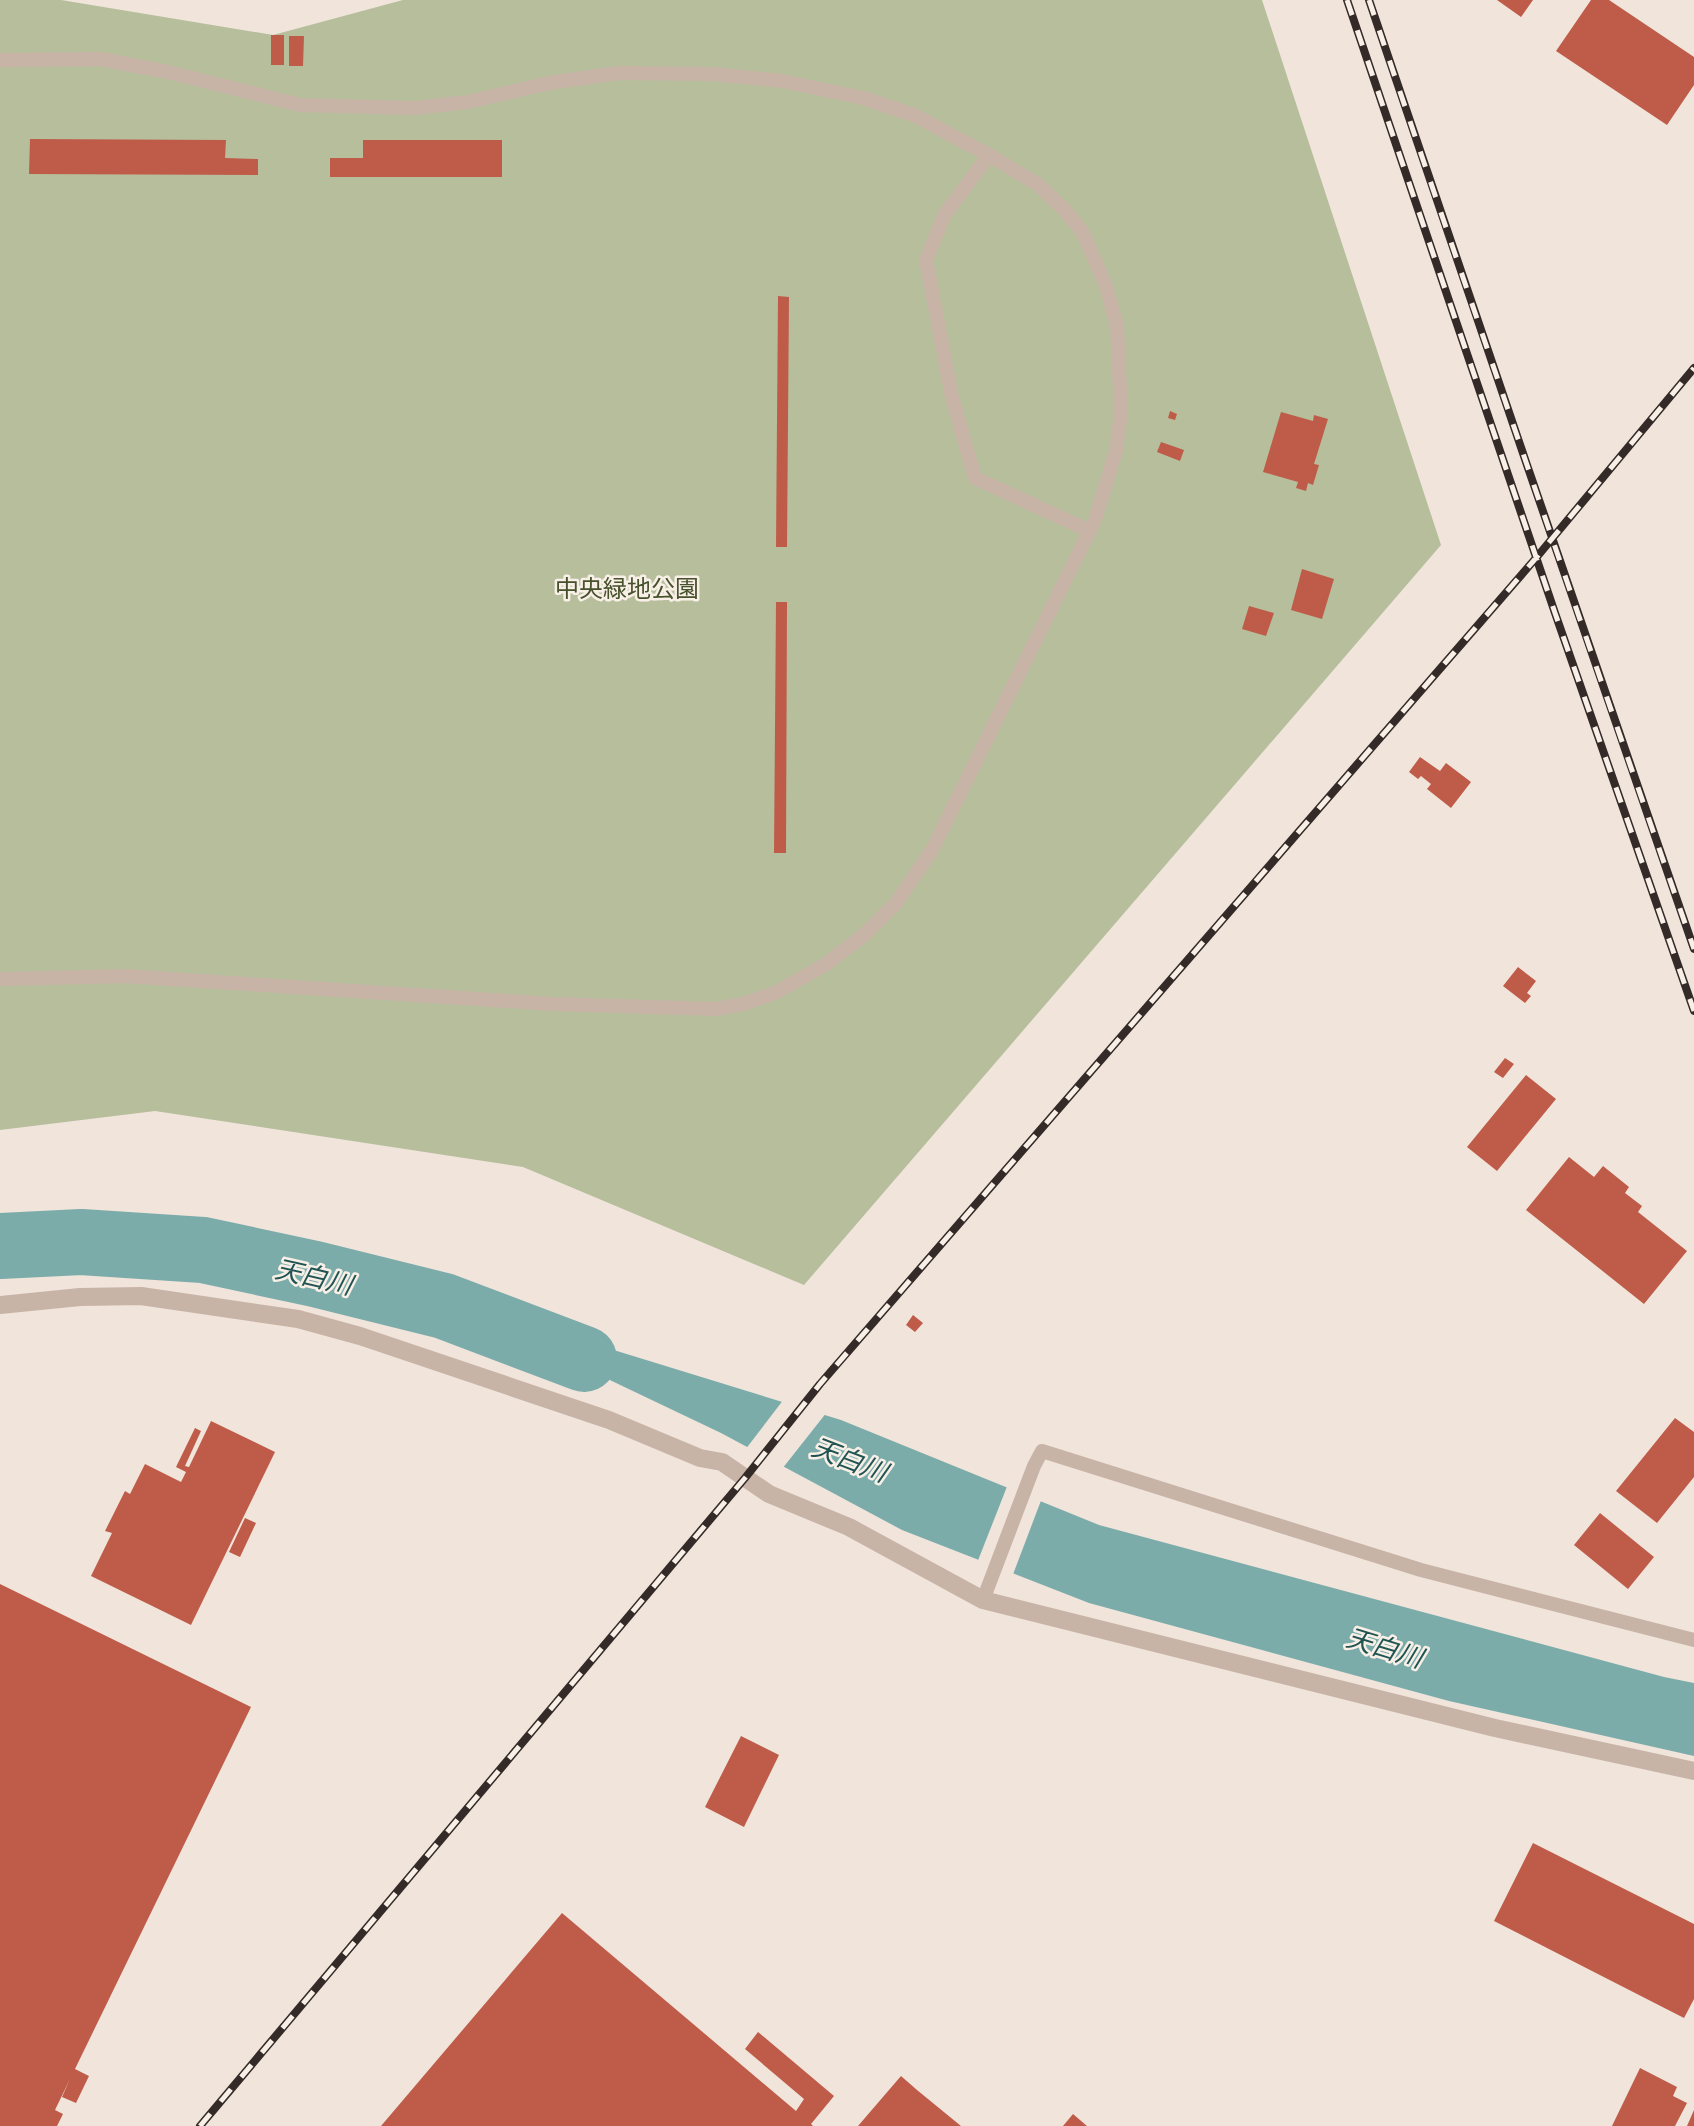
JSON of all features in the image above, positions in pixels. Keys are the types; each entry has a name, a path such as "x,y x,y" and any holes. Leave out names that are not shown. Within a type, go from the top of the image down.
{"street":[{"path":"0,1305 80,1297 141,1296 298,1319 360,1336 609,1420 700,1458 722,1462 769,1494 849,1527 986,1593 1495,1728 1692,1771"}],"lane":[{"path":"0,60 100,59 168,72 300,105 401,108 468,102 549,83 618,73 713,74 782,81 863,98 914,115 989,155 1037,184 1064,209 1083,233 1106,286 1117,326 1121,412 1116,451 1095,520 932,850 896,903 864,935 825,964 777,992 743,1004 716,1009 554,1004 124,976 0,979"},
{"path":"989,155 945,214 926,260 952,397 975,478 1090,531"},
{"path":"986,1593 1042,1451 1422,1570 1694,1640"}],"green space":[{"name":"中央緑地公園","path":"0,0 61,0 273,35 403,0 1262,0 1441,545 804,1285 523,1167 155,1111 0,1130"}],"water":[{"path":"425,1292 841,1420 1099,1525 1694,1683 1694,1756 1449,1701 1089,1603 902,1530 721,1433"}],"pier":[{"path":"784,1399 827,1412 782,1469 745,1450"},
{"path":"1008,1484 1042,1498 1012,1577 977,1563"}],"building":[{"path":"1497,0 1533,0 1521,17"},
{"path":"1591,0 1609,0 1694,57 1694,85 1667,125 1556,51"},
{"path":"271,35 284,35 284,65 271,65"},
{"path":"289,36 304,36 303,66 289,66"},
{"path":"30,139 226,140 225,158 258,159 258,175 29,174"},
{"path":"363,140 502,140 502,177 330,177 330,158 363,158"},
{"path":"778,296 789,297 787,547 776,547"},
{"path":"1170,411 1177,414 1175,420 1168,418"},
{"path":"1281,412 1313,421 1314,415 1328,419 1314,464 1319,465 1313,485 1308,483 1306,491 1296,488 1298,482 1263,472"},
{"path":"1161,442 1184,450 1180,461 1157,452"},
{"path":"1302,569 1334,579 1322,619 1291,610"},
{"path":"776,602 787,602 786,853 774,853"},
{"path":"1249,606 1274,613 1266,636 1242,629"},
{"path":"1420,757 1440,771 1446,763 1471,782 1451,808 1427,789 1431,784 1421,776 1418,779 1409,772"},
{"path":"1518,967 1536,981 1527,993 1531,996 1525,1003 1503,986"},
{"path":"1505,1058 1514,1064 1503,1078 1494,1072"},
{"path":"1526,1075 1556,1099 1497,1171 1467,1147"},
{"path":"1569,1157 1594,1177 1603,1166 1629,1187 1625,1193 1642,1206 1638,1212 1687,1251 1644,1304 1526,1210"},
{"path":"913,1315 923,1323 915,1332 906,1325"},
{"path":"1675,1418 1694,1432 1694,1477 1657,1523 1616,1491"},
{"path":"211,1421 275,1452 191,1625 91,1576 112,1533 105,1531 125,1491 130,1494 145,1464 181,1482 186,1472 176,1467 195,1428 201,1431 185,1466 189,1467"},
{"path":"1600,1513 1654,1557 1628,1589 1574,1545"},
{"path":"245,1518 256,1523 240,1557 229,1552"},
{"path":"0,1584 251,1707 75,2069 89,2076 76,2103 62,2097 70,2079 55,2110 63,2114 57,2126 0,2126"},
{"path":"741,1736 779,1755 744,1827 705,1807"},
{"path":"1533,1843 1694,1924 1694,1999 1684,2018 1494,1921"},
{"path":"562,1913 796,2111 804,2099 745,2049 758,2032 834,2096 811,2124 813,2126 381,2126"},
{"path":"1640,2068 1677,2087 1673,2096 1687,2103 1675,2126 1612,2126"},
{"path":"901,2076 917,2090 961,2126 858,2126"},
{"path":"1694,2110 1694,2126 1687,2126"},
{"path":"1073,2114 1087,2126 1063,2126"}],"waterway":[{"name":"天白川","path":"0,1246 81,1242 203,1250 444,1306 584,1359"}],"railway":[{"path":"1347,0 1555,613 1694,1011"},
{"path":"1369,0 1694,949"},
{"path":"200,2126 745,1478 820,1384 1536,558 1694,368"}]}
